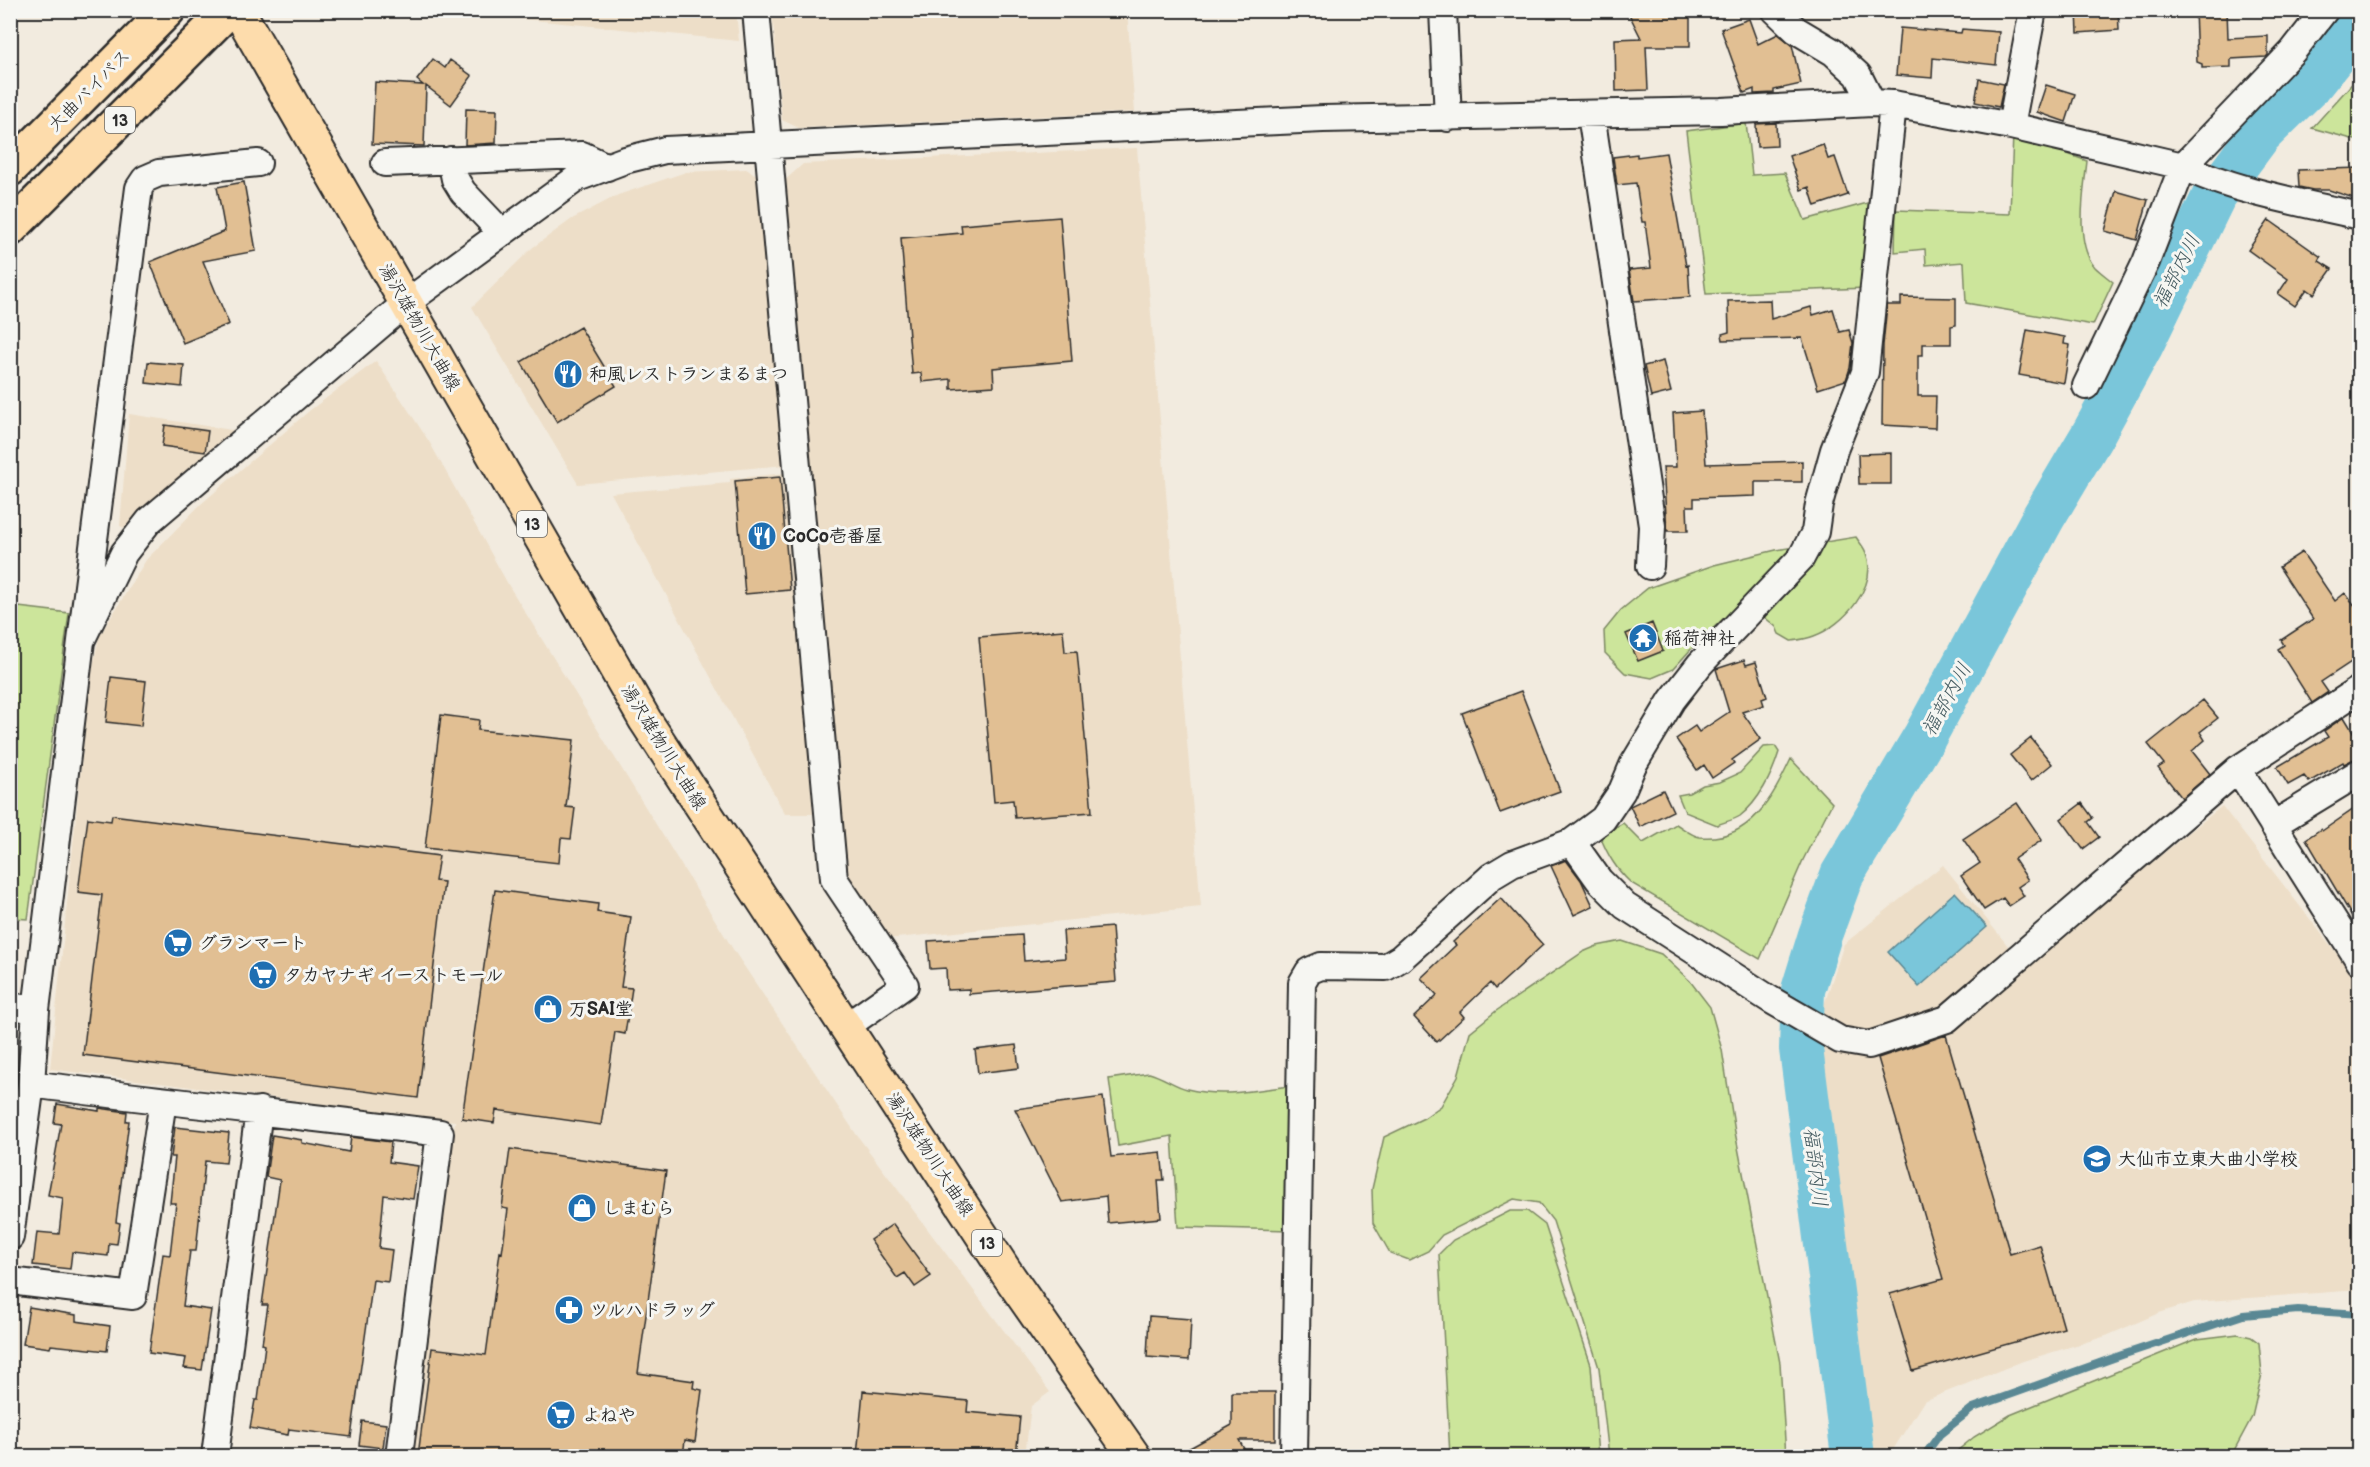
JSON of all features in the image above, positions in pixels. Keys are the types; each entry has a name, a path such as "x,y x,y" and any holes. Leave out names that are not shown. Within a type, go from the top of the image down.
{"highway":[{"name":"大曲バイパス","path":"10,168 168,10"},
{"name":"13","path":"10,229 229,10"}],"main road":[{"name":"湯沢雄物川大曲線","path":"238,10 645,720 1006,1272 1134,1456"}],"street":[{"path":"756,10 834,879 905,985 847,1026"},
{"path":"1443,10 1448,118"},
{"path":"1294,1456 1302,983 1309,971 1321,966 1386,967 1401,958 1492,876 1512,864 1572,843 1603,819 1622,791 1633,765 1672,700 1700,664 1801,558 1815,532 1819,504 1834,450 1865,372 1883,103 1833,52 1796,30 1775,10"},
{"path":"2011,126 2033,10"},
{"path":"2086,386 2191,170 2325,10"},
{"path":"81,641 124,553 149,521 406,303 577,178 607,166 665,150 1323,119 1721,111 1883,103 2011,126 2191,170 2278,197 2360,216"},
{"path":"1591,114 1652,526 1650,567"},
{"path":"385,163 582,155 607,166"},
{"path":"451,160 455,179 463,192 502,233"},
{"path":"10,1237 32,1083 36,1010 139,188 145,179 159,173 258,163"},
{"path":"1572,843 1599,880 1625,906 1771,1000 1840,1040 1869,1045 1947,1019 2238,769 2360,689"},
{"path":"2238,769 2357,952"},
{"path":"2273,825 2360,772"},
{"path":"10,1006 36,1010"},
{"path":"32,1083 440,1134 399,1456"},
{"path":"10,1281 133,1296 163,1101"},
{"path":"215,1456 259,1110"}],"shaded area":[{"path":"446,11 736,11 739,41"},
{"path":"772,11 1127,11 1135,112 799,128 782,120"},
{"path":"1137,148 1201,907 886,939 844,883 783,182 803,164"},
{"path":"746,169 762,178 785,465 578,484 472,307 532,248 572,219 618,195 686,172"},
{"path":"376,361 430,443 509,586 736,954 856,1134 1050,1392 1031,1406 1025,1456 413,1456 455,1121 50,1069 90,680 99,637 146,560 201,504 309,411"},
{"path":"129,414 238,431 128,529 120,526"},
{"path":"786,473 813,814 785,814 611,493 730,483 730,479"},
{"name":"大仙市立東大曲小学校","path":"2222,806 2359,982 2359,1290 2194,1302 2159,1313 2106,1336 2023,1361 1924,1401 1889,1456 1872,1456 1817,1027 1844,944 1943,865 2024,966"}],"green space":[{"path":"2359,76 2359,141 2312,128"},
{"path":"1746,123 1752,175 1785,173 1805,220 1871,202 1867,288 1706,294 1686,131"},
{"path":"2013,134 2087,161 2082,216 2084,245 2095,267 2113,282 2093,325 1966,303 1964,262 1926,265 1925,249 1895,252 1896,210 2010,214"},
{"path":"1856,537 1866,553 1869,566 1863,591 1847,614 1825,631 1808,638 1791,641 1779,634 1776,627 1763,616 1723,619 1673,669 1652,678 1625,673 1605,653 1604,631 1621,610 1648,588 1714,565 1776,550"},
{"path":"10,606 69,613 28,919 11,918"},
{"path":"1775,746 1779,752 1769,778 1753,803 1740,816 1717,825 1685,812 1678,795 1740,773 1764,747"},
{"path":"1791,759 1832,803 1803,860 1760,959 1631,883 1606,850 1600,836 1623,823 1643,843 1676,824 1700,837 1718,837 1733,832 1746,825 1767,802"},
{"path":"1622,941 1661,954 1690,981 1710,1007 1722,1050 1735,1132 1780,1363 1786,1456 1609,1456 1599,1368 1553,1221 1539,1203 1514,1199 1442,1235 1428,1251 1409,1260 1390,1253 1373,1223 1372,1189 1384,1137 1424,1118 1441,1106 1458,1076 1470,1032 1496,1011 1583,952 1597,946"},
{"path":"1149,1073 1182,1088 1200,1092 1238,1092 1290,1086 1288,1230 1178,1227 1172,1136 1118,1146 1109,1079"},
{"path":"1510,1211 1527,1211 1545,1225 1591,1365 1598,1456 1450,1456 1439,1254 1453,1240"},
{"path":"2238,1334 2251,1337 2259,1343 2262,1374 2252,1417 2231,1456 1951,1456 1974,1437 2010,1415 2197,1339"}],"water":[{"path":"1955,892 1987,927 1919,987 1888,952"}],"building":[{"path":"1627,10 1690,10 1690,46 1646,46 1648,90 1616,91 1615,39 1641,38"},
{"path":"2077,10 2118,10 2119,30 2078,33"},
{"path":"2195,10 2227,10 2228,38 2268,36 2268,55 2231,59 2231,67 2202,68 2202,64 2197,62"},
{"path":"1749,19 1758,44 1778,34 1792,45 1801,84 1774,90 1774,93 1754,94 1754,89 1744,93 1721,29"},
{"path":"1900,28 1961,33 1962,29 1999,32 1996,65 1933,58 1932,78 1896,75"},
{"path":"433,59 445,68 450,60 472,76 451,105 426,86 424,146 372,144 375,82 423,85 417,80"},
{"path":"1979,79 2004,84 1999,107 1975,102"},
{"path":"2046,85 2075,94 2066,122 2037,112"},
{"path":"466,109 497,110 496,143 465,145"},
{"path":"1776,123 1777,146 1757,147 1756,124"},
{"path":"1823,144 1828,159 1835,157 1848,195 1815,206 1809,187 1801,190 1789,156"},
{"path":"1666,153 1686,266 1688,265 1690,297 1634,301 1629,270 1651,268 1645,222 1642,222 1636,183 1617,185 1613,157 1637,154 1637,157"},
{"path":"2360,168 2360,200 2329,190 2299,187 2298,170"},
{"path":"244,182 256,251 203,261 229,324 183,343 150,262 225,231 217,187"},
{"path":"2116,191 2148,200 2137,240 2105,231"},
{"path":"1060,217 1072,361 993,368 994,386 951,389 951,379 922,382 921,373 912,374 901,238 962,233 961,225"},
{"path":"2269,220 2321,257 2319,261 2332,269 2314,294 2307,289 2295,306 2278,294 2288,279 2248,250"},
{"path":"1901,297 1956,298 1956,325 1951,326 1951,344 1923,344 1923,355 1918,355 1918,396 1936,396 1935,428 1882,425 1883,345 1887,305 1901,305"},
{"path":"1770,300 1771,319 1811,307 1813,315 1833,309 1840,332 1849,330 1853,343 1846,380 1818,389 1802,338 1723,340 1722,334 1729,332 1728,301"},
{"name":"和風レストランまるまつ","path":"580,327 616,386 557,422 521,362"},
{"path":"2027,330 2065,337 2064,344 2070,345 2064,383 2019,375"},
{"path":"1663,361 1671,392 1651,397 1644,366"},
{"path":"148,362 184,365 182,387 146,383"},
{"path":"1702,411 1706,464 1802,461 1802,482 1755,482 1755,496 1694,498 1694,506 1687,506 1688,531 1667,531 1663,467 1676,467 1673,413"},
{"path":"165,425 208,431 205,452 162,446"},
{"path":"1891,453 1891,484 1859,484 1858,454"},
{"name":"CoCo壱番屋","path":"780,477 790,590 745,594 735,481"},
{"path":"2302,552 2335,601 2345,593 2360,612 2360,656 2321,682 2328,692 2312,703 2278,649 2284,645 2281,640 2313,619 2279,567"},
{"name":"稲荷神社","path":"1652,623 1663,651 1638,661 1626,634"},
{"path":"1063,630 1065,652 1077,651 1092,812 1015,818 1013,800 994,802 979,637"},
{"path":"1744,660 1746,665 1756,662 1767,697 1762,699 1764,705 1742,712 1761,739 1732,760 1734,763 1712,778 1704,765 1697,770 1676,739 1695,726 1699,732 1729,712 1716,669"},
{"path":"111,677 146,681 141,726 106,722"},
{"path":"1521,691 1560,791 1500,813 1462,713"},
{"path":"2203,700 2218,718 2200,732 2205,740 2192,751 2210,774 2182,798 2158,768 2164,764 2148,744"},
{"path":"441,715 479,720 478,730 574,740 566,807 575,808 571,839 561,838 559,863 425,848"},
{"path":"2344,717 2360,743 2360,756 2344,764 2343,762 2309,782 2304,776 2288,785 2277,767 2328,737 2324,731"},
{"path":"2031,738 2052,764 2031,781 2010,755"},
{"path":"1663,790 1673,811 1640,827 1630,806"},
{"path":"2017,803 2042,840 2014,859 2028,880 2018,887 2024,896 2009,906 2003,898 1984,910 1961,876 1980,863 1963,839"},
{"path":"2082,803 2093,818 2088,822 2099,837 2083,849 2061,819"},
{"path":"2360,805 2360,930 2306,839"},
{"name":"タカヤナギ イーストモール","path":"112,815 439,856 435,881 444,882 418,1098 83,1055 102,895 78,892 88,818 111,821"},
{"path":"1566,860 1581,880 1593,906 1574,915 1551,866"},
{"path":"495,890 598,904 597,912 631,917 621,987 632,988 625,1034 615,1032 601,1125 496,1110 494,1123 462,1118"},
{"path":"1501,898 1543,945 1495,989 1490,983 1460,1012 1464,1017 1437,1042 1414,1017 1437,995 1421,978 1456,945 1453,942"},
{"path":"1112,927 1116,982 969,994 969,989 947,990 946,968 930,969 928,941 1022,935 1024,961 1065,958 1063,931"},
{"path":"1946,1035 2010,1254 2040,1245 2064,1328 1913,1371 1890,1294 1943,1279 1878,1058"},
{"path":"1016,1045 1019,1068 978,1073 975,1050"},
{"path":"1103,1097 1111,1157 1161,1152 1164,1180 1158,1180 1161,1218 1108,1223 1106,1196 1062,1202 1015,1109"},
{"path":"57,1104 99,1111 99,1108 127,1112 126,1121 129,1121 116,1222 120,1223 117,1244 109,1243 108,1256 72,1252 70,1269 33,1265 37,1232 59,1234 63,1198 48,1195 61,1124 54,1123"},
{"path":"175,1127 229,1133 226,1163 205,1161 196,1251 190,1251 183,1306 211,1310 202,1370 184,1368 186,1358 149,1353 163,1254 170,1255 176,1203 170,1203 175,1157 171,1157"},
{"path":"272,1135 349,1152 351,1137 391,1142 389,1162 418,1166 413,1199 384,1195 379,1248 392,1250 388,1282 373,1280 351,1437 289,1429 288,1435 250,1428 255,1400 258,1400 265,1345 262,1344 268,1305 262,1305 280,1180 266,1177"},
{"path":"510,1149 666,1171 638,1373 694,1381 693,1388 702,1390 695,1442 685,1440 683,1456 418,1456 432,1348 486,1355 508,1209 502,1208"},
{"path":"893,1224 931,1276 915,1287 905,1273 897,1278 870,1240"},
{"path":"29,1307 76,1315 76,1321 110,1326 107,1351 23,1344"},
{"path":"1149,1316 1191,1319 1189,1360 1147,1357"},
{"path":"863,1391 968,1401 967,1412 1020,1417 1016,1456 963,1453 963,1456 857,1456"},
{"path":"1232,1392 1275,1392 1275,1440 1239,1440 1248,1456 1175,1456 1232,1425"},
{"path":"362,1421 386,1424 383,1448 359,1445"}],"waterway":[{"name":"福部内川","path":"1853,1456 1801,1049 1803,990 1820,935 1842,875 1925,736 2043,518 2093,434 2141,346 2214,196 2260,134 2311,84 2360,23"},
{"path":"1924,1456 1940,1434 1973,1408 2243,1315 2298,1310 2360,1314"}],"place":[{"name":"和風レストランまるまつ","path":"568,374"},
{"name":"CoCo壱番屋","path":"762,536"},
{"name":"稲荷神社","path":"1643,638"},
{"name":"グランマート","path":"178,943"},
{"name":"タカヤナギ イーストモール","path":"263,975"},
{"name":"万SAI堂","path":"548,1009"},
{"name":"大仙市立東大曲小学校","path":"2097,1159"},
{"name":"しまむら","path":"582,1208"},
{"name":"ツルハドラッグ","path":"569,1310"},
{"name":"よねや","path":"561,1415"}]}
